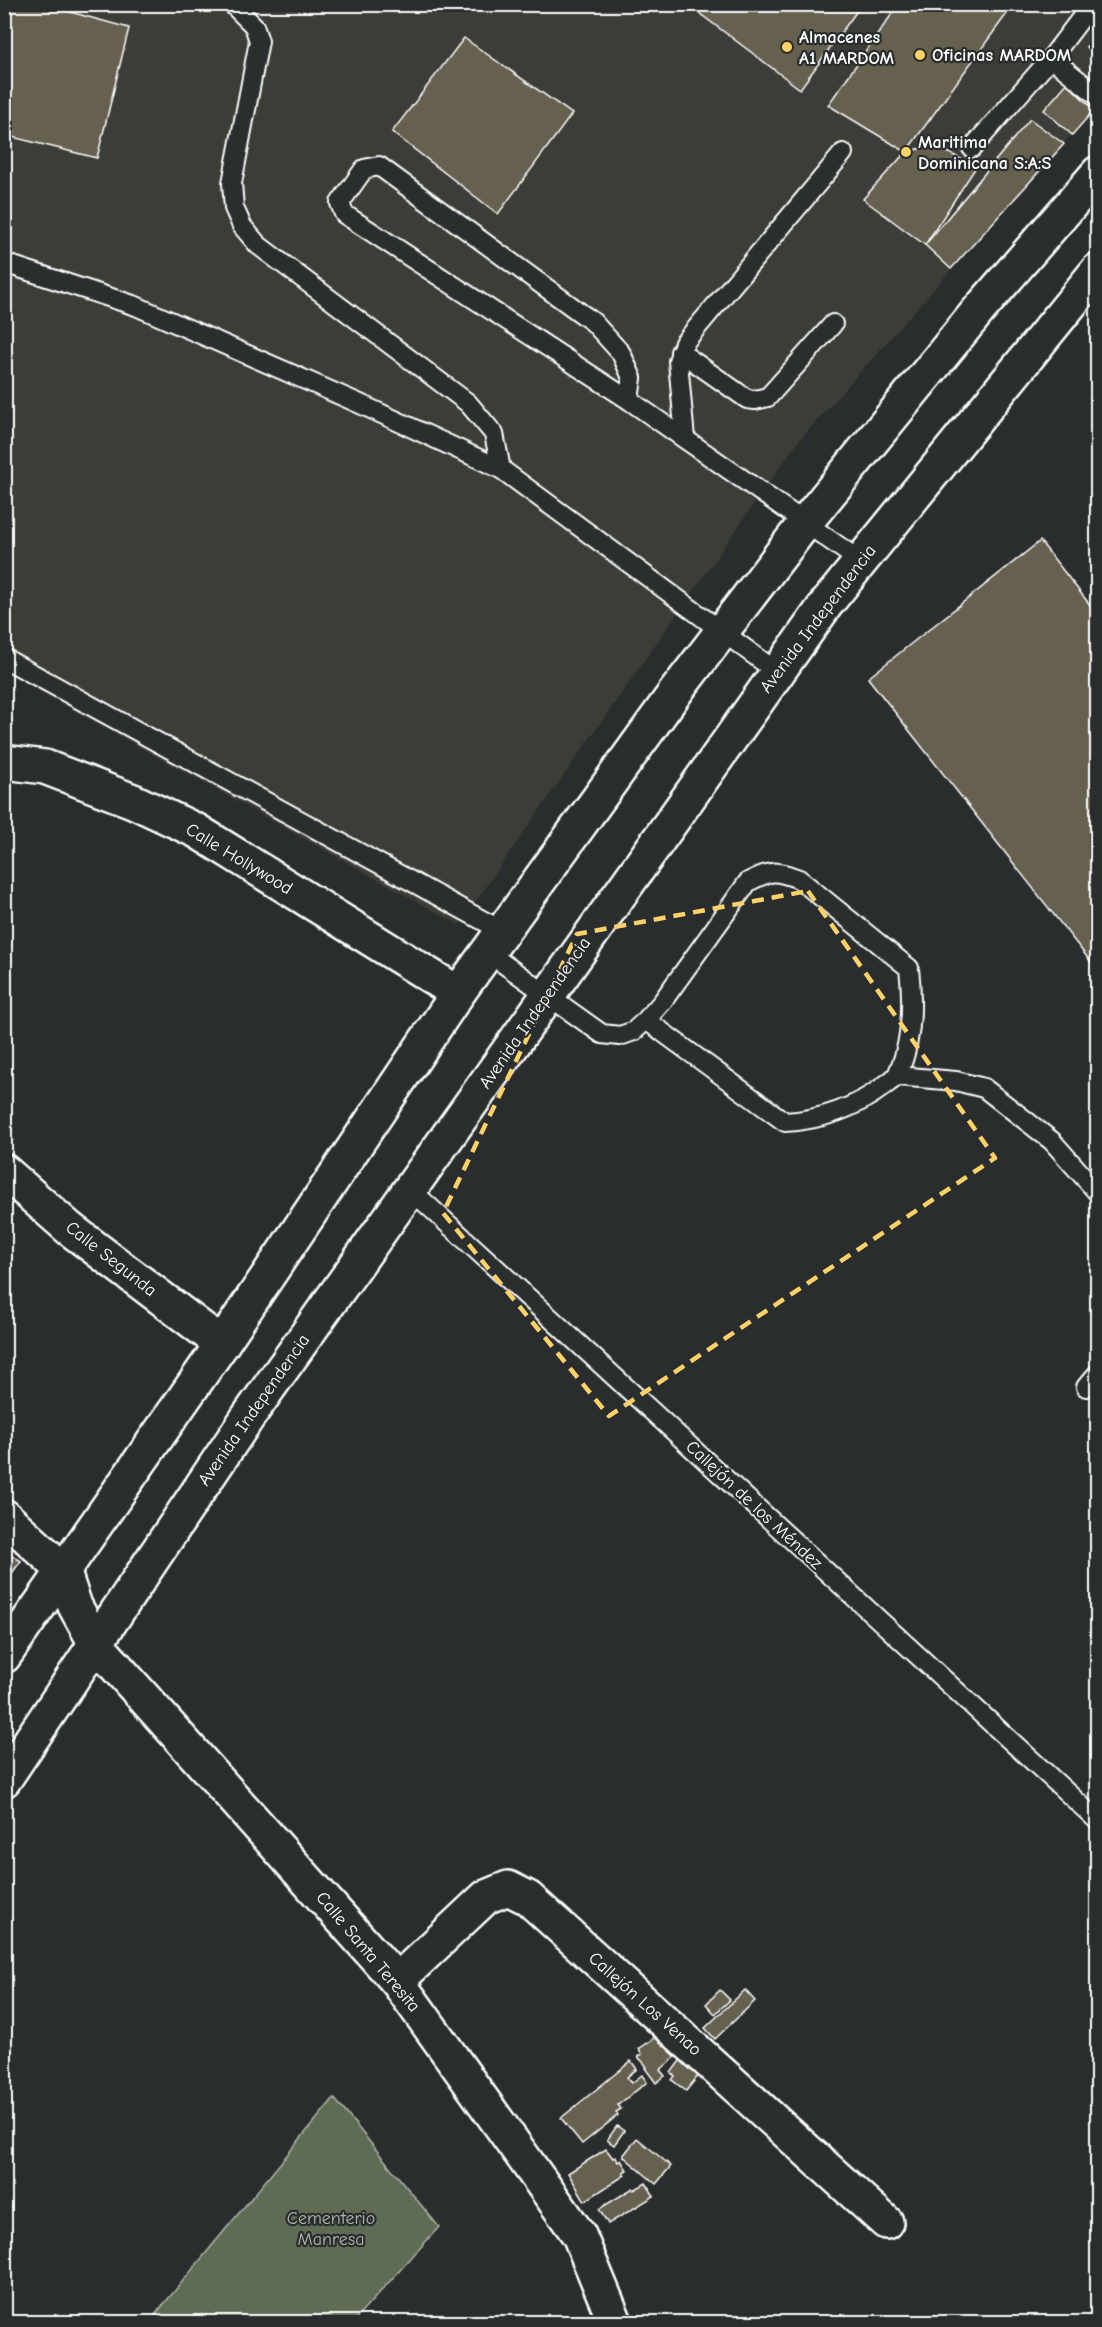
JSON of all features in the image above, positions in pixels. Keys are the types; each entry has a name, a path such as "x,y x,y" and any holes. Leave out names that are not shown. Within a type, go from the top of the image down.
{"street":[{"path":"4,1656 222,1344 458,993 721,630 978,311 1098,173"},
{"name":"Avenida Independencia","path":"4,1780 248,1418 826,603 1098,270"},
{"name":"Calle Hollywood","path":"4,762 45,767 133,801 197,831 458,993"},
{"name":"Calle Segunda","path":"4,1171 70,1229 222,1344"},
{"path":"4,1516 63,1570"},
{"name":"Calle Santa Teresita","path":"63,1570 75,1606 96,1644 397,1981 579,2235 615,2322"},
{"name":"Callejón Los Venao","path":"397,1981 486,1897 508,1888 528,1898 886,2222"}],"lane":[{"path":"232,4 254,26 259,41 231,183 234,208 242,226 258,244 468,403 494,434 501,469"},
{"path":"972,148 1051,58 1092,4"},
{"path":"1051,58 1098,96"},
{"path":"685,439 678,361 684,343 843,153"},
{"path":"629,400 632,378 625,361 621,353 593,322 380,166 364,169 340,203 344,214 629,400 860,561"},
{"path":"4,263 136,306 358,402 501,469 777,672"},
{"path":"680,352 747,399 755,400 768,397 833,324"},
{"path":"4,658 495,941 548,995 602,1034 620,1036 634,1031 646,1020 662,1002 748,882 762,875 779,871 799,879 909,968 913,999 909,1039 897,1076 849,1108 807,1121 785,1122 646,1020"},
{"path":"897,1076 956,1082 984,1088 1052,1141 1098,1192"},
{"name":"Callejón de los Méndez","path":"410,1189 1098,1821"},
{"path":"1086,1387 1098,1373"}],"highlighted area":[{"path":"808,891 995,1158 609,1416 443,1213 577,934"}],"shaded area":[{"path":"5,5 1097,5 1097,106 796,444 459,925 5,672"}],"green space":[{"name":"Cementerio Manresa","path":"334,2098 439,2227 353,2322 149,2322"}],"building":[{"path":"9,4 41,4 129,28 97,158 4,135 4,21"},
{"name":"Almacenes A1 MARDOM","path":"687,4 862,4 800,89"},
{"name":"Oficinas MARDOM","path":"899,4 1014,4 906,152 828,105"},
{"path":"1098,34 1098,57 1086,47"},
{"path":"464,38 572,114 498,214 392,132"},
{"path":"1067,83 1094,110 1072,135 1044,110"},
{"path":"1030,119 1064,144 951,269 925,245"},
{"path":"934,145 976,167 925,245 863,199 906,152"},
{"path":"1040,541 1098,615 1098,971 868,678"},
{"path":"4,1550 21,1561 4,1584"},
{"path":"720,1990 730,2000 715,2014 706,2004"},
{"path":"745,1990 755,2001 715,2039 705,2028"},
{"path":"665,2030 682,2052 660,2070 665,2076 656,2083 638,2057 642,2054 639,2049"},
{"path":"687,2051 706,2066 686,2091 672,2080 675,2076 671,2073"},
{"path":"631,2061 637,2069 627,2077 632,2083 642,2075 647,2082 618,2105 621,2109 616,2112 618,2115 582,2144 561,2118"},
{"path":"617,2126 624,2131 614,2145 607,2140"},
{"path":"637,2138 671,2166 656,2184 623,2156"},
{"path":"606,2149 613,2158 616,2157 618,2162 621,2160 627,2170 623,2172 625,2175 585,2201 568,2173"},
{"path":"646,2183 654,2196 608,2224 599,2209 633,2188 634,2190"}],"place":[{"name":"Almacenes A1 MARDOM","path":"787,47"},
{"name":"Oficinas MARDOM","path":"920,55"},
{"name":"Maritima Dominicana S:A:S","path":"906,152"}]}
